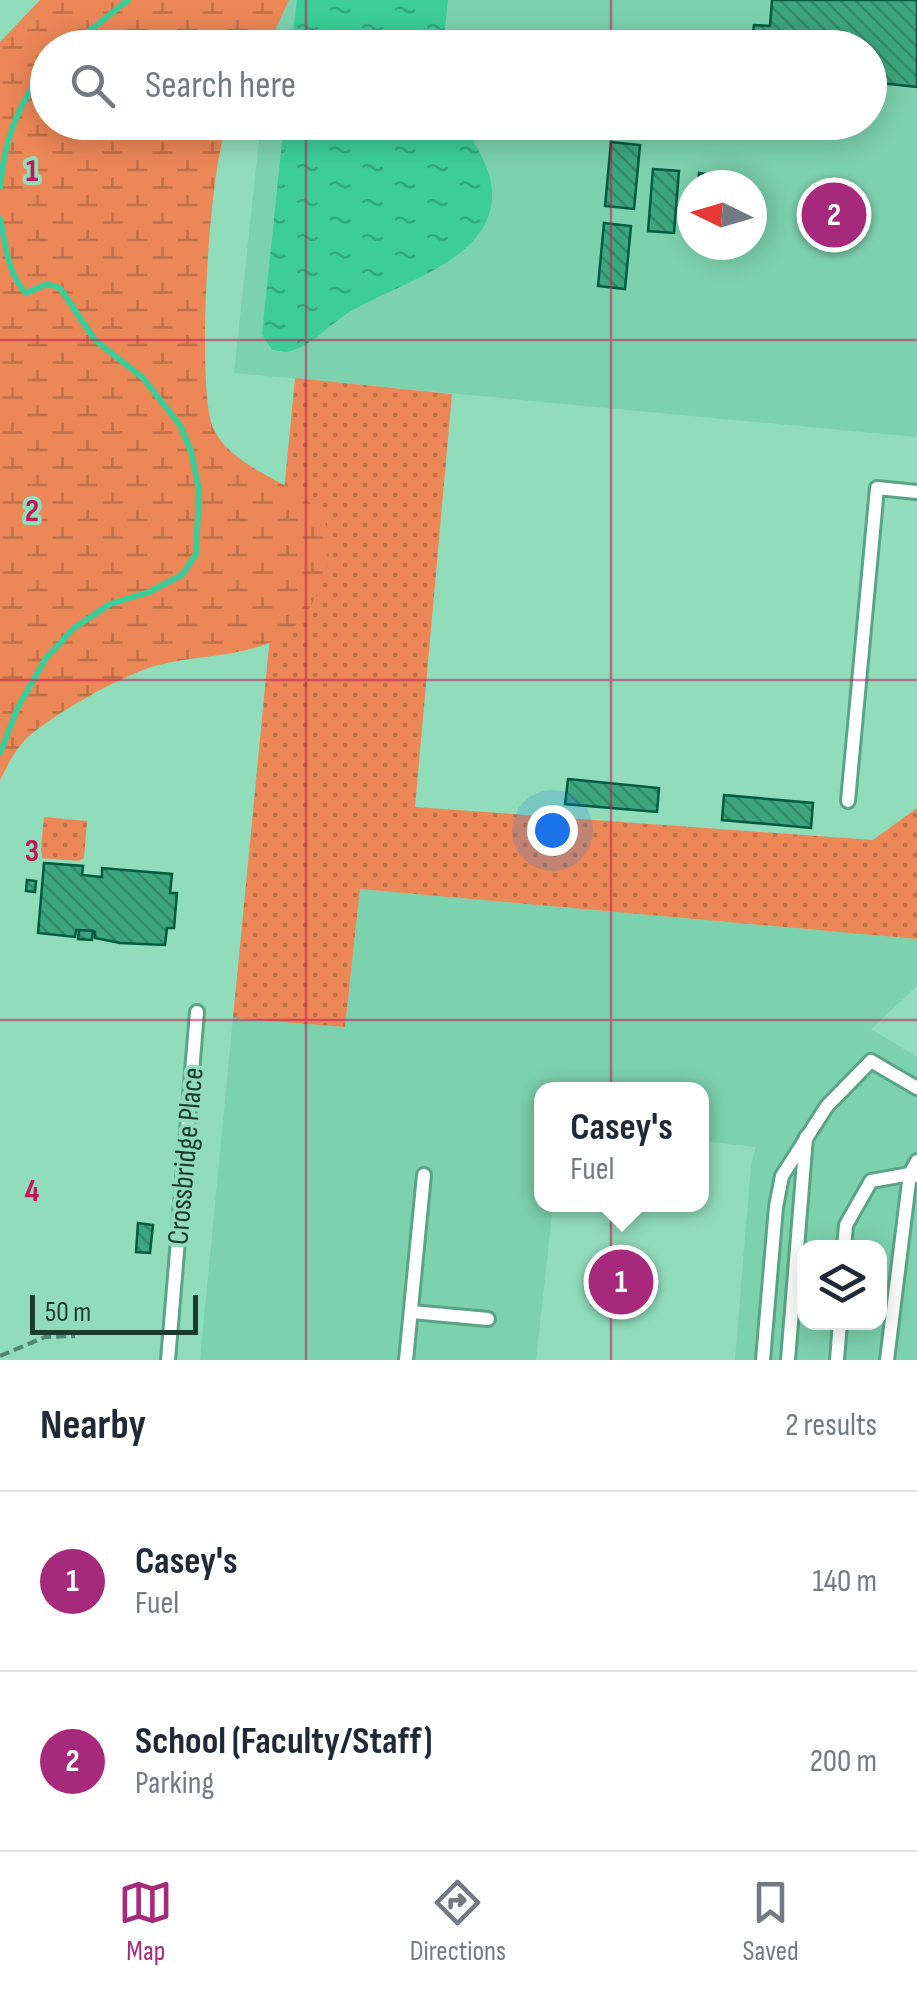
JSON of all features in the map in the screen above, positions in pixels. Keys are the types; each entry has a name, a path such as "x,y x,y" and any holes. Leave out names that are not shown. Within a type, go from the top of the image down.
{"lane":[{"path":"848,802 877,488 917,492"},
{"name":"Crossbridge Place","path":"168,1360 197,1012"},
{"path":"763,1360 782,1176 827,1106 870,1061 917,1088"},
{"path":"788,1360 806,1134"},
{"path":"845,1240 846,1224 871,1181 915,1170 887,1360"},
{"path":"406,1360 424,1175"},
{"path":"412,1312 488,1319"},
{"path":"838,1360 840,1330"}],"path":[{"path":"0,1356 44,1337 74,1336"}],"shaded area":[{"path":"273,0 917,0 917,437 234,373 259,140 887,140 887,30 270,30"},
{"path":"360,889 917,939 917,986 871,1029 917,1057 917,1360 735,1360 751,1165 756,1147 709,1142 709,1082 534,1082 534,1212 552,1212 536,1360 200,1360 233,1018 345,1027"}],"green space":[{"path":"40,0 289,0 275,30 30,30 30,140 223,140 207,277 208,408 214,430 230,450 314,506 326,525 330,551 321,585 307,611 291,629 251,649 155,666 107,686 29,736 0,780 0,42"},
{"path":"295,378 452,394 415,807 873,840 917,808 917,939 360,889 345,1027 233,1018"},
{"path":"44,817 87,821 84,858 40,858"}],"water":[{"path":"297,0 448,0 445,30 293,30"},
{"path":"282,140 472,140 488,170 491,208 475,238 460,253 362,305 295,350 272,350 262,334"}],"building":[{"path":"772,0 917,0 917,87 887,84 887,30 753,30 754,25 770,26"},
{"path":"611,142 640,145 634,209 605,206"},
{"path":"653,169 677,171 674,233 648,231"},
{"path":"604,223 631,226 625,289 598,286"},
{"path":"568,779 659,788 657,812 565,804"},
{"path":"724,795 813,803 811,828 722,820"},
{"path":"44,863 83,866 82,875 102,877 102,868 172,874 170,893 177,893 174,928 167,928 165,945 120,943 95,938 95,932 76,930 75,937 38,933"},
{"path":"27,880 36,881 35,892 26,891"},
{"path":"79,930 93,931 92,940 78,939"},
{"path":"138,1223 153,1225 150,1253 136,1252"}],"waterway":[{"path":"90,30 128,0"},
{"path":"0,187 14,124 30,91"},
{"path":"0,219 8,258 26,293 47,284 60,288 95,340 143,378 180,425 191,451 199,490 196,554 182,575 149,592 110,604 74,628 46,658 18,707 0,753"}],"place":[{"name":"School (Faculty/Staff)","path":"834,215"},
{"name":"Casey's","path":"621,1282"}]}
